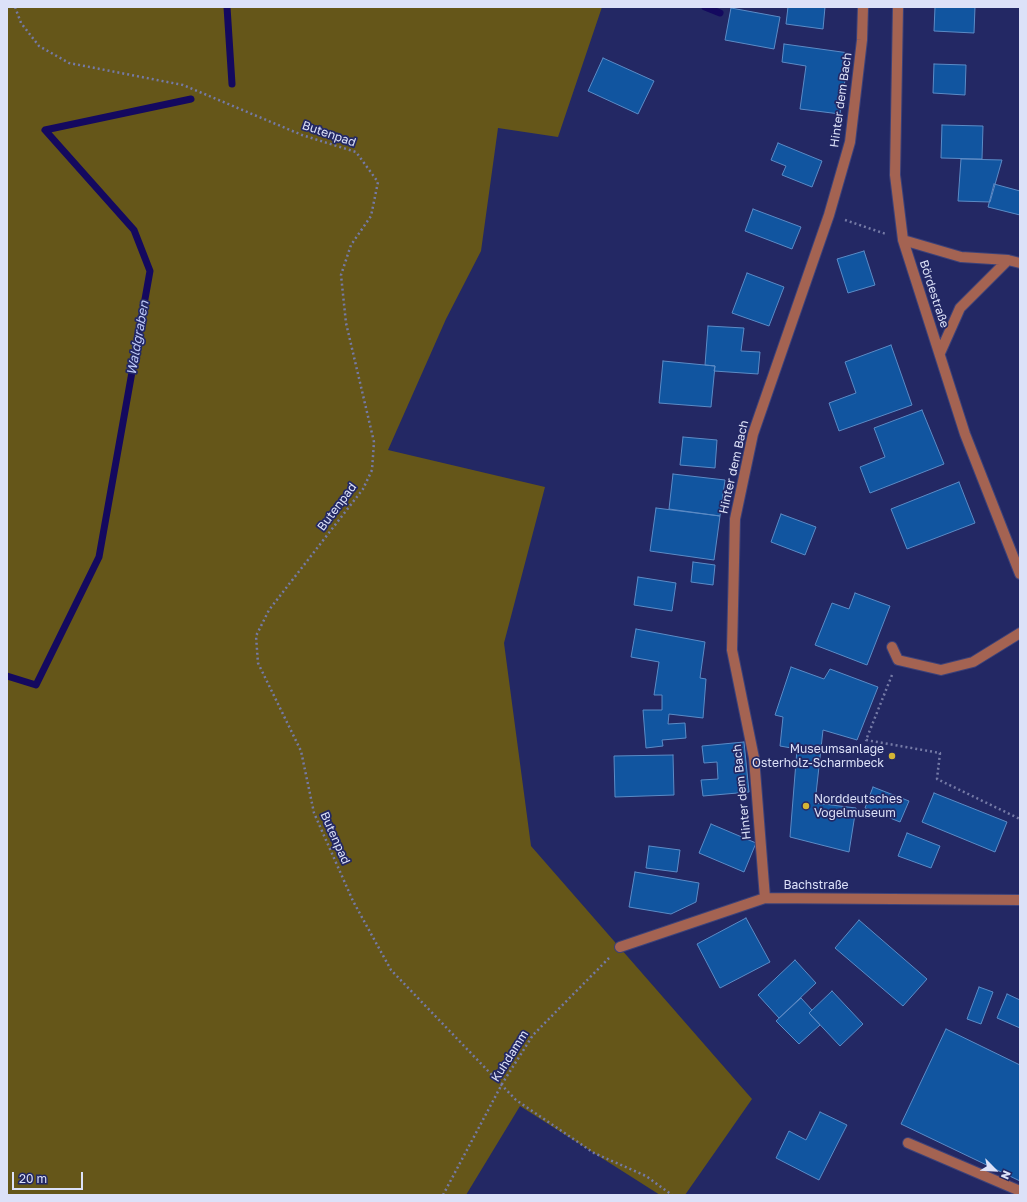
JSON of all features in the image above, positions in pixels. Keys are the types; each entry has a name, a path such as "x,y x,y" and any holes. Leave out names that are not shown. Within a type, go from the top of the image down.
{"street":[{"name":"Hinter dem Bach","path":"766,898 754,758 732,650 735,519 753,434 829,215 850,142 862,40 863,7"},
{"name":"Bördestraße","path":"898,7 895,175 903,240 965,434 1020,574"},
{"path":"903,240 961,257 1008,260 1020,263"},
{"path":"940,353 960,308 1008,260"},
{"path":"892,647 898,660 941,670 973,662 1020,633"},
{"name":"Bachstraße","path":"620,947 766,898 1020,900"},
{"path":"908,1143 1020,1191"}],"path":[{"name":"Butenpad","path":"15,7 21,23 39,46 68,63 183,85 302,135 356,152 378,182 371,216 351,245 341,275 346,323 374,442 372,470 363,489 269,610 256,636 258,663 301,751 314,814 353,901 391,970 516,1100 594,1154 646,1176 672,1195"},
{"path":"829,215 903,240"},
{"path":"898,660 866,740 940,753 937,779 1020,819"},
{"name":"Kuhdamm","path":"443,1195 502,1084 533,1035 620,947"}],"shaded area":[{"path":"7,7 602,7 558,137 498,128 481,251 446,319 388,450 545,487 504,643 531,846 752,1099 685,1195 660,1195 520,1106 466,1195 7,1195"}],"building":[{"path":"788,7 825,7 823,29 786,24"},
{"path":"935,7 975,7 974,33 934,31"},
{"path":"731,8 780,17 774,49 725,40"},
{"path":"784,44 849,53 840,114 800,109 806,66 782,62"},
{"path":"603,58 654,81 638,114 588,91"},
{"path":"934,64 966,65 965,95 933,93"},
{"path":"942,125 983,126 982,159 941,158"},
{"path":"778,143 822,161 812,187 782,175 786,166 771,160"},
{"path":"961,159 1002,160 990,202 958,201"},
{"path":"994,184 1020,191 1020,215 988,207"},
{"path":"753,209 801,227 792,249 745,231"},
{"path":"864,251 875,285 848,293 837,259"},
{"path":"747,273 784,287 769,326 732,313"},
{"path":"708,326 744,328 741,351 760,352 758,374 714,371 715,366 705,365"},
{"path":"891,345 912,405 839,431 829,403 856,393 845,362"},
{"path":"663,361 715,366 711,407 659,403"},
{"path":"922,410 944,464 870,493 860,467 885,457 874,428"},
{"path":"683,437 717,440 715,468 680,465"},
{"path":"673,474 725,480 720,516 669,509"},
{"path":"959,482 975,523 907,549 891,509"},
{"path":"656,508 720,516 714,560 650,551"},
{"path":"781,514 816,527 805,555 771,542"},
{"path":"693,562 715,565 713,585 691,582"},
{"path":"638,577 676,583 672,611 634,605"},
{"path":"855,593 890,606 867,665 815,645 832,603 849,609"},
{"path":"636,629 705,642 700,678 706,679 703,718 669,714 668,724 685,723 686,738 662,740 663,746 646,748 643,710 662,710 662,695 654,695 659,662 631,657"},
{"path":"791,667 824,679 830,669 878,687 857,740 823,730 815,803 856,808 849,852 790,837 797,749 780,746 783,717 775,715"},
{"path":"744,742 749,792 703,796 701,780 718,779 717,762 704,763 702,746"},
{"path":"673,755 674,795 615,797 614,756"},
{"path":"873,787 909,801 900,822 865,808"},
{"path":"934,793 1007,822 995,852 922,822"},
{"path":"711,824 756,843 744,872 699,853"},
{"path":"907,833 940,846 931,868 898,856"},
{"path":"649,846 680,850 677,872 646,868"},
{"path":"635,872 699,883 696,902 671,914 629,907"},
{"path":"746,918 770,962 720,988 697,944"},
{"path":"859,920 927,979 903,1006 835,948"},
{"path":"795,960 816,983 779,1018 758,995"},
{"path":"979,987 993,992 981,1024 967,1019"},
{"path":"832,991 863,1024 840,1046 809,1013"},
{"path":"1007,994 1020,1000 1020,1028 997,1018"},
{"path":"801,998 812,1010 809,1013 820,1025 799,1044 776,1021"},
{"path":"946,1029 1020,1065 1020,1181 901,1124"},
{"path":"820,1112 847,1125 819,1180 776,1158 789,1131 806,1140"}],"waterway":[{"name":"Waldgraben","path":"227,7 232,84"},
{"name":"Waldgraben","path":"705,7 720,13"},
{"name":"Waldgraben","path":"7,676 36,685 99,557 150,271 134,230 45,130 191,99"}],"place":[{"name":"Museumsanlage Osterholz-Scharmbeck","path":"892,756"},
{"name":"Norddeutsches Vogelmuseum","path":"806,806"}]}
